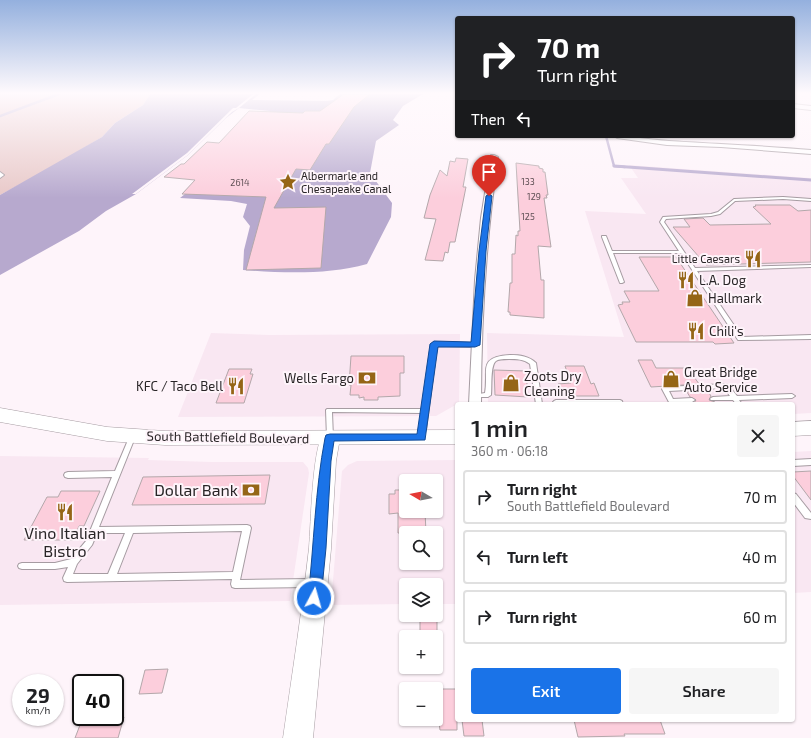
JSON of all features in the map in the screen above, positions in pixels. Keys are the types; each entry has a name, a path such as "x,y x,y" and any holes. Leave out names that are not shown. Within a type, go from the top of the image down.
{"main road":[{"name":"South Battlefield Boulevard","path":"0,415 107,434 181,438 455,437"},
{"path":"795,429 811,428"}],"street":[{"path":"631,138 666,143 702,144 811,152"},
{"path":"702,144 709,138"},
{"path":"475,400 475,345 482,251 494,157"},
{"path":"298,738 316,582 326,461 330,438"}],"lane":[{"path":"0,173 2,175 0,177"},
{"path":"809,338 740,339 662,222 665,218 711,215 718,213 734,200 783,198 811,200"},
{"path":"604,237 622,282"},
{"path":"610,252 682,252"},
{"path":"694,270 811,266"},
{"path":"422,437 434,344 475,345"},
{"path":"475,400 488,394 489,366 492,360 498,357 519,357 528,358 533,363 539,402"},
{"path":"692,400 672,402 665,389 726,386 737,401"},
{"path":"713,399 737,401 792,396"},
{"path":"556,402 620,402"},
{"path":"330,438 329,410 425,411"},
{"path":"133,435 90,543 74,562 67,578 237,575"},
{"path":"795,463 811,462"},
{"path":"68,475 117,474"},
{"path":"795,499 808,516 811,516"},
{"path":"95,530 247,528 236,584 316,582"},
{"path":"111,577 130,529"},
{"path":"22,566 55,566 74,562"}],"shaded area":[{"path":"0,128 110,128 102,137 50,168 0,195"},
{"name":"Albermarle and Chesapeake Canal","path":"110,128 215,128 188,155 136,194 106,211 79,231 0,275 0,195 102,137"},
{"name":"Albermarle and Chesapeake Canal","path":"253,128 394,128 376,141 370,173 392,203 391,217 367,264 352,268 321,272 274,272 243,270 244,250 250,226 243,217 247,204 231,201 180,198 209,175"},
{"path":"629,165 811,178 811,413 795,414 795,402 488,402 487,333 624,337 585,211 646,214 621,178 638,178"},
{"path":"211,333 269,335 460,334 459,402 455,402 455,405 436,416 178,417"},
{"path":"811,451 811,592 795,593 795,452"},
{"path":"0,456 149,458 148,460 212,462 303,462 308,468 309,473 290,601 0,605"},
{"path":"455,460 455,604 443,604 443,578 399,578 399,604 331,605 342,471 348,465 357,461"}],"pier":[{"path":"212,128 215,128 188,155 136,194 132,194 187,153"}],"building":[{"path":"233,128 340,128 329,144 326,144 310,170 296,169 274,208 326,207 321,268 246,270 266,197 182,194 195,180 164,177 181,164 184,164 207,142 219,143"},
{"path":"456,158 468,159 463,187 466,187 455,242 450,242 448,253 445,252 443,261 425,260 436,219 424,218 430,195 440,170 447,176 450,161 455,162"},
{"path":"516,163 539,166 539,168 543,169 543,172 545,172 548,195 546,195 547,198 544,198 551,247 538,246 541,280 544,280 544,318 510,315 510,312 508,312 510,283 512,283 512,254 515,254 516,235 518,236 518,231 520,231"},
{"path":"755,205 790,205 798,211 811,210 811,262 706,265 673,227 690,227 684,219 703,218 710,225 771,224 753,207 756,206"},
{"path":"639,257 676,257 734,343 636,342 618,305 623,304 622,302 630,302 624,291 659,291"},
{"name":"Wells Fargo","path":"351,356 404,356 404,373 400,373 400,396 378,397 378,400 364,400 364,397 359,398 359,395 350,395 351,385 349,385"},
{"name":"Great Bridge Auto Service","path":"638,360 652,360 656,368 686,368 690,371 699,384 651,387"},
{"path":"565,366 584,366 591,384 594,383 599,396 563,396 558,384 571,383"},
{"name":"KFC / Taco Bell","path":"229,369 252,369 250,374 253,374 244,403 216,403"},
{"name":"Zoots Dry Cleaning","path":"494,370 526,371 528,397 495,395"},
{"path":"707,390 711,396 709,400 715,402 695,402 696,400 690,397 687,392"},
{"path":"811,471 811,500 795,479 795,472"},
{"path":"270,475 265,504 132,505 143,477"},
{"path":"395,490 399,490 399,518 425,518 426,526 399,526 398,533 398,513 389,514 389,494 395,494"},
{"name":"Vino Italian Bistro","path":"61,491 100,491 84,526 79,526 73,540 24,540 47,497 58,497"},
{"path":"420,622 437,622 437,630 420,630"},
{"path":"168,669 162,693 139,694 145,670"},
{"path":"443,689 455,689 455,722 457,722 457,730 440,730 439,726 443,726"},
{"path":"462,722 482,722 484,736 464,736"},
{"path":"574,722 661,722 665,734 624,734 625,736 578,737"},
{"path":"80,726 121,726 118,738 75,738"}],"waterway":[{"path":"607,138 614,166"},
{"path":"614,166 811,180"},
{"path":"614,166 625,167"}],"place":[{"name":"Albermarle and Chesapeake Canal","path":"288,182"},
{"name":"Little Caesars","path":"753,259"},
{"name":"L.A. Dog","path":"686,280"},
{"name":"Hallmark","path":"695,298"},
{"name":"Chili's","path":"696,331"},
{"name":"Wells Fargo","path":"367,378"},
{"name":"Great Bridge Auto Service","path":"671,379"},
{"name":"Zoots Dry Cleaning","path":"511,383"},
{"name":"KFC / Taco Bell","path":"236,386"},
{"name":"Dollar Bank","path":"251,490"},
{"name":"Vino Italian Bistro","path":"65,512"}],"route":[{"path":"314,598 320,548 326,461 330,438 422,437 434,344 475,345 482,251 489,196"}]}
